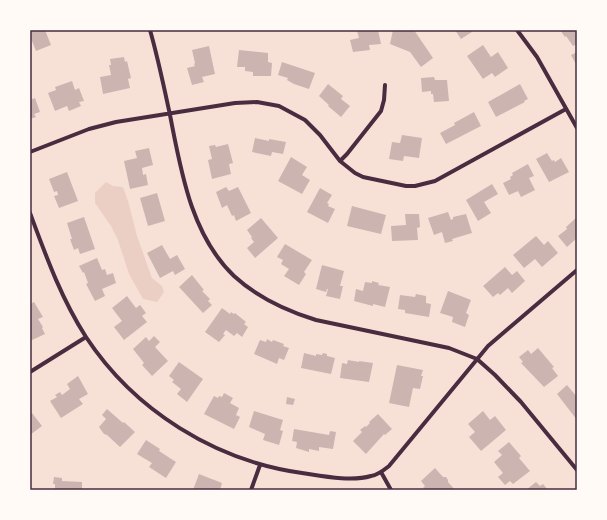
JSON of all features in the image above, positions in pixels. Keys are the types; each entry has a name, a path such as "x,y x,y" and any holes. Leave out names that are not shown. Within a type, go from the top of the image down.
{"street":[{"path":"150,30 189,198 203,234 222,262 234,276 248,287 279,306 296,314 316,320 449,348 477,359 516,396 577,470"},
{"path":"517,30 537,57 577,128"},
{"path":"340,160 347,154 381,111 384,100 385,85"},
{"path":"30,152 104,124 247,102 257,102 279,106 305,120 349,169 363,177 406,186 415,186 442,177 566,109"},
{"path":"30,213 61,292 86,337 109,367 164,417 201,441 241,459 260,465 338,478 358,478 371,476 381,472 389,466 398,457 488,346 577,270"},
{"path":"30,372 86,337"},
{"path":"251,490 260,465"},
{"path":"381,472 391,490"}],"shaded area":[{"path":"106,182 113,186 123,187 137,236 152,278 162,286 164,292 157,302 143,299 129,274 118,240 111,226 95,203 95,193"}],"building":[{"path":"30,30 45,30 51,45 36,51 30,36"},
{"path":"378,30 381,44 369,45 370,50 353,52 350,40 359,38 357,31"},
{"path":"393,30 414,30 433,58 421,67 410,52 390,44"},
{"path":"455,30 475,30 461,39"},
{"path":"560,30 577,30 577,44 573,46"},
{"path":"483,45 491,57 498,52 508,68 495,77 492,73 483,79 467,56"},
{"path":"209,46 215,74 202,77 204,82 192,85 187,68 195,66 192,50"},
{"path":"239,50 268,53 268,62 272,63 271,76 253,76 253,72 245,71 245,67 237,67"},
{"path":"577,52 577,64 576,64 571,55"},
{"path":"124,57 125,62 127,61 131,78 128,79 130,88 103,94 100,77 111,75 109,65 111,65 110,59"},
{"path":"282,62 315,73 309,89 294,84 287,80 288,78 278,75"},
{"path":"434,77 435,80 447,80 449,101 434,102 431,91 422,92 421,78"},
{"path":"72,81 75,90 79,88 84,101 79,102 81,106 69,111 67,106 55,111 48,93 56,90 55,87"},
{"path":"328,84 343,96 341,99 350,106 341,117 319,96"},
{"path":"520,84 528,99 496,117 488,102"},
{"path":"35,98 40,112 34,114 36,117 30,119 30,100"},
{"path":"474,112 481,126 446,144 440,133"},
{"path":"402,135 422,138 419,158 404,156 403,161 389,159 392,142 400,143"},
{"path":"255,138 286,142 283,154 272,152 271,156 252,152"},
{"path":"228,144 233,163 229,164 231,174 212,179 208,160 212,159 209,146 215,145 216,147"},
{"path":"149,148 153,165 142,168 143,175 146,174 148,185 130,189 124,161 137,158 135,151"},
{"path":"547,153 552,161 554,160 555,162 561,158 569,172 549,182 536,159"},
{"path":"291,157 307,167 302,175 310,180 302,194 278,181"},
{"path":"528,164 534,176 529,178 535,190 521,197 518,191 509,195 503,183 511,179 510,177 513,175 512,173"},
{"path":"67,172 78,201 59,208 54,196 58,195 57,191 54,192 49,179"},
{"path":"492,184 498,194 484,202 491,213 478,221 466,200"},
{"path":"226,187 229,191 238,187 251,213 236,221 227,205 222,208 216,192"},
{"path":"320,188 332,195 327,203 329,204 328,206 335,209 328,223 307,212"},
{"path":"157,193 165,221 148,226 140,198"},
{"path":"352,206 386,215 381,234 347,226"},
{"path":"448,212 451,220 453,217 466,214 472,233 452,239 453,241 445,243 442,232 434,235 428,218"},
{"path":"405,214 419,214 420,227 417,228 418,240 392,241 391,226 406,225"},
{"path":"84,217 95,249 80,254 78,248 74,250 67,223"},
{"path":"577,217 577,238 567,247 558,236 567,229 566,227"},
{"path":"261,218 278,238 255,258 247,248 254,242 247,230"},
{"path":"536,236 544,245 548,241 558,253 542,267 535,259 524,268 513,255"},
{"path":"285,244 312,260 304,272 306,274 299,285 284,276 289,269 281,264 283,260 277,257"},
{"path":"162,245 170,259 177,255 185,269 175,275 173,271 160,278 147,253"},
{"path":"97,258 102,270 105,269 107,275 113,273 116,283 102,289 105,296 95,301 86,284 88,283 84,272 83,273 79,266"},
{"path":"322,265 344,271 340,286 343,286 340,299 326,296 328,289 326,292 316,289"},
{"path":"505,267 512,275 517,271 525,281 512,293 508,288 500,295 498,293 493,297 483,286"},
{"path":"192,275 204,290 202,291 210,299 208,301 212,305 203,313 179,287"},
{"path":"372,281 379,283 378,285 390,287 385,307 373,304 373,306 354,301 356,289 363,291 365,282 372,283"},
{"path":"448,291 471,300 466,313 469,315 465,327 452,322 453,317 440,313"},
{"path":"416,294 426,296 426,303 431,304 429,317 405,313 405,310 398,309 400,295 415,297"},
{"path":"127,296 136,308 140,305 146,313 142,316 147,322 124,340 114,327 122,321 112,308"},
{"path":"34,302 43,317 38,319 45,334 30,341 30,304"},
{"path":"222,308 230,314 231,312 234,314 235,313 246,322 244,324 248,327 242,337 237,333 234,336 226,330 223,334 225,335 219,342 205,332"},
{"path":"154,336 160,342 155,347 168,361 152,376 142,365 144,363 133,349 146,337 149,341"},
{"path":"267,339 272,342 273,340 284,344 283,346 289,348 284,360 279,358 277,364 254,354 260,340 266,342"},
{"path":"538,348 554,367 552,368 558,376 544,387 521,363 523,362 519,357 528,350 531,354"},
{"path":"304,353 316,356 316,354 322,355 323,353 327,354 327,356 335,358 331,374 301,368"},
{"path":"348,360 373,363 369,382 340,378 342,363 347,364"},
{"path":"179,362 203,379 187,402 177,394 181,389 172,382 174,380 169,376"},
{"path":"397,365 423,370 420,389 413,388 409,407 389,403"},
{"path":"78,376 88,394 79,399 83,404 61,418 50,401 57,397 55,395 60,392 62,395 70,389 67,384"},
{"path":"567,385 577,397 577,420 557,394"},
{"path":"224,393 233,398 230,403 239,408 236,415 240,417 234,429 204,414 214,396 218,398 219,396 222,397"},
{"path":"287,397 295,399 293,405 286,404"},
{"path":"107,409 135,432 120,447 104,434 99,427 106,419 102,415"},
{"path":"254,411 283,420 280,430 283,431 279,445 263,440 265,434 249,427"},
{"path":"483,411 490,420 495,416 506,430 481,451 469,437 475,432 468,424"},
{"path":"32,413 42,426 30,435 30,415"},
{"path":"378,414 392,429 385,435 384,434 366,454 353,441 362,432 360,430 365,426 366,427"},
{"path":"294,429 329,435 330,431 336,432 333,449 319,447 319,451 309,449 309,452 296,448 297,442 292,441"},
{"path":"146,440 176,462 166,478 149,467 152,463 137,454"},
{"path":"509,442 521,456 519,458 530,471 513,484 510,481 505,485 498,477 503,473 494,462 502,455 498,451"},
{"path":"435,468 443,477 446,477 448,482 455,490 425,490 423,488 425,486 421,481"},
{"path":"199,474 222,483 220,490 193,490"},
{"path":"54,477 62,478 62,481 82,482 82,490 55,490 55,484 53,484"},
{"path":"536,482 540,486 543,484 548,490 526,490"}]}
